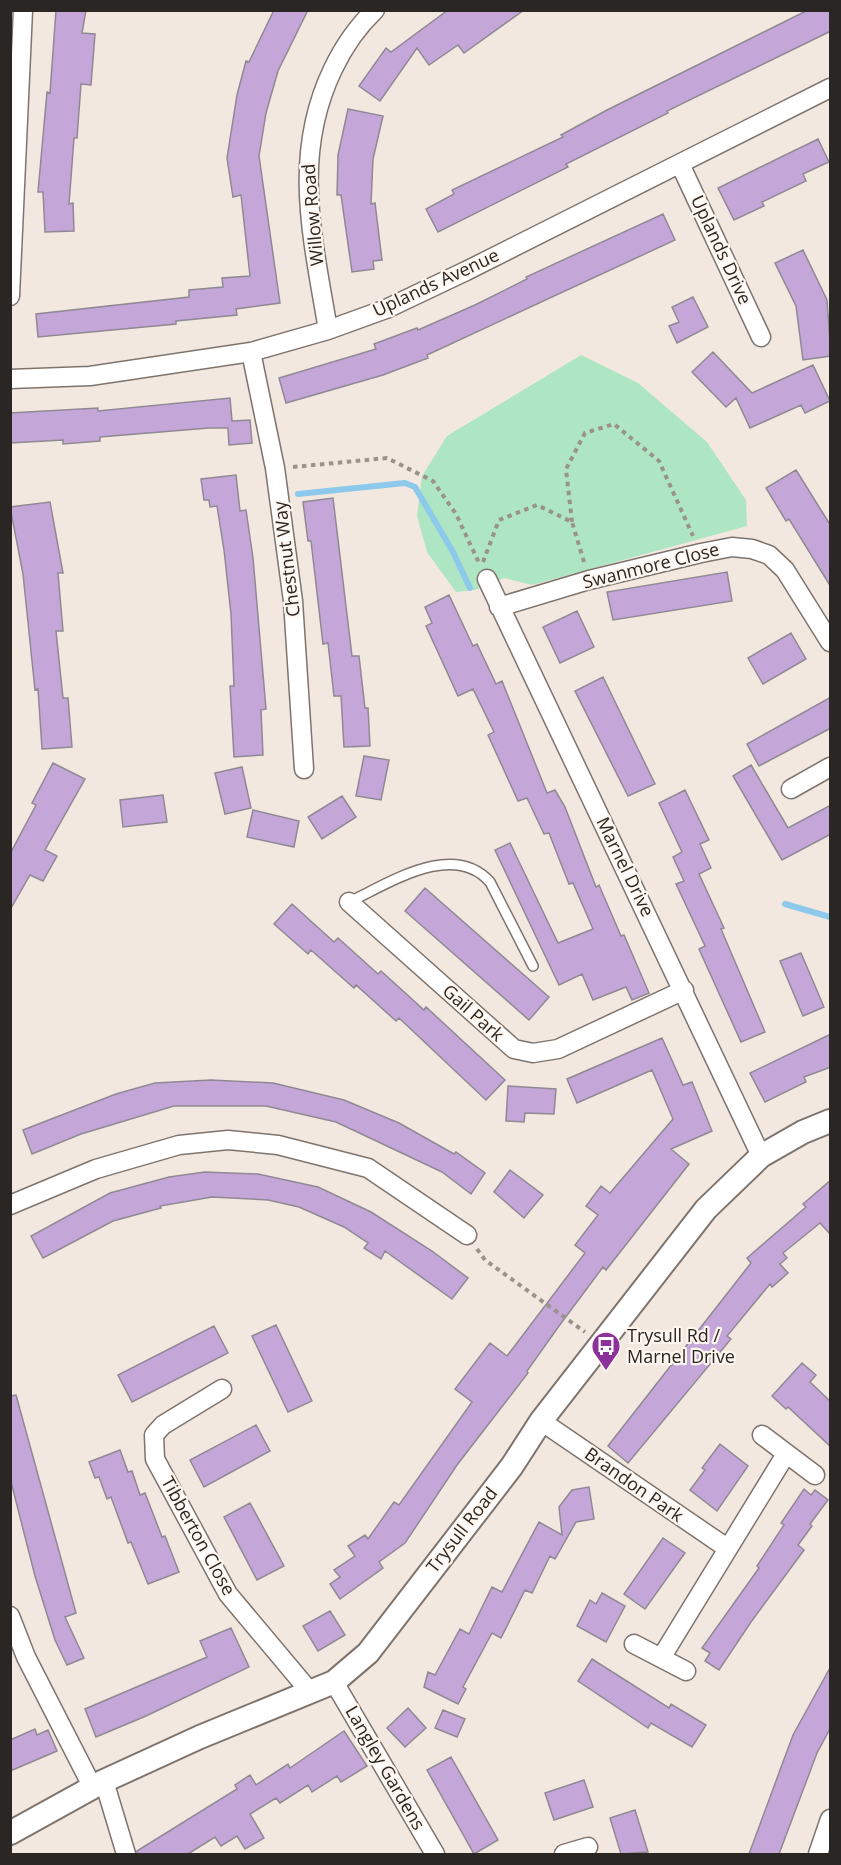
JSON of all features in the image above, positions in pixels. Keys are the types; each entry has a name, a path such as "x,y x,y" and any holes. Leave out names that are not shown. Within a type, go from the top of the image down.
{"street":[{"path":"10,297 23,10"},
{"name":"Willow Road","path":"328,330 313,239 307,184 308,154 323,89 352,33 375,10"},
{"name":"Uplands Avenue","path":"10,379 90,376 251,352 328,330 386,309 831,88"},
{"name":"Uplands Drive","path":"680,164 761,337"},
{"name":"Chestnut Way","path":"251,352 275,468 293,601 304,769"},
{"name":"Swanmore Close","path":"500,607 589,580 701,553 732,547 752,549 769,555 785,570 831,642"},
{"name":"Marnel Drive","path":"484,573 761,1155"},
{"path":"791,789 831,767"},
{"name":"Gail Park","path":"349,902 514,1049 533,1053 558,1049 684,990"},
{"name":"Trysull Road","path":"10,1833 98,1784 200,1737 334,1682 368,1653 512,1466 541,1421 706,1209 761,1155 803,1132 831,1121"},
{"path":"10,1205 96,1169 179,1145 228,1140 278,1145 368,1168 467,1235"},
{"name":"Tibberton Close","path":"222,1389 163,1425 154,1435 155,1459 228,1594 311,1693"},
{"name":"Brandon Park","path":"541,1421 727,1548"},
{"path":"762,1435 815,1475"},
{"path":"661,1658 786,1454"},
{"path":"10,1616 26,1657 98,1784 126,1854"},
{"path":"634,1644 686,1671"},
{"name":"Langley Gardens","path":"334,1682 435,1854"},
{"path":"818,1854 831,1819"},
{"path":"564,1854 588,1847"}],"lane":[{"path":"349,902 419,869 442,864 460,865 480,870 490,882 533,966"}],"path":[{"path":"589,580 572,522 566,470 585,433 614,424 659,461 701,553"},
{"path":"275,468 387,458 433,481 456,514 484,573"},
{"path":"484,573 499,520 537,505 572,522"},
{"path":"467,1235 484,1260 602,1345"}],"green space":[{"path":"581,355 638,383 707,442 746,500 747,526 532,585 504,578 475,590 456,592 427,552 417,516 422,476 447,436"}],"building":[{"path":"56,10 86,10 82,33 95,34 91,85 81,84 77,138 74,138 69,204 73,203 74,231 45,232 43,192 38,192 47,92 50,93"},
{"path":"274,10 308,10 278,71 266,113 259,156 280,303 236,309 237,315 176,321 176,324 38,337 36,314 189,297 189,290 223,287 222,278 250,276 241,195 233,197 227,158 237,95 246,61 249,62"},
{"path":"448,10 524,10 464,53 458,45 429,65 417,48 380,101 359,86 386,48 391,52"},
{"path":"808,10 831,10 831,31 667,111 668,113 566,164 568,167 438,232 426,209 454,194 452,190 563,137 561,135 607,110"},
{"path":"348,109 383,116 373,159 371,204 375,203 382,260 373,261 374,269 352,272 341,195 337,195 338,155"},
{"path":"818,139 829,162 803,174 806,181 762,202 764,206 734,220 718,188"},
{"path":"663,214 675,240 427,355 428,358 383,375 286,403 279,378 376,349 374,344 417,328 418,330 475,305 527,279 526,277"},
{"path":"803,250 827,300 831,356 803,360 796,306 775,263"},
{"path":"693,297 708,327 677,343 669,326 679,322 672,307"},
{"path":"713,352 752,393 813,365 830,401 805,413 801,405 750,428 736,398 726,407 692,372"},
{"path":"230,398 232,421 250,420 252,443 229,445 228,428 209,428 100,437 100,441 63,444 63,440 10,443 10,413 98,408 98,411"},
{"path":"796,470 831,526 831,587 789,519 786,521 766,488"},
{"path":"236,475 240,511 246,510 253,558 266,709 261,710 263,755 234,757 230,686 234,686 231,614 224,550 217,506 210,507 209,500 204,500 201,479"},
{"path":"333,498 352,656 359,656 365,708 368,708 370,746 344,747 341,696 334,696 328,643 323,644 311,541 308,541 303,502"},
{"path":"50,502 63,573 58,573 63,631 56,631 63,698 68,698 72,747 42,749 38,689 35,690 23,574 10,507"},
{"path":"727,572 732,601 613,620 607,592"},
{"path":"449,595 473,646 477,644 496,684 502,681 547,793 555,790 565,807 596,887 599,885 649,993 632,1000 626,987 593,1000 582,974 559,985 495,850 510,843 558,943 593,929 573,883 569,884 549,833 544,834 527,798 518,801 488,735 494,732 473,689 458,696 426,626 432,623 425,607"},
{"path":"577,611 594,647 560,663 543,627"},
{"path":"791,633 806,659 763,684 748,658"},
{"path":"603,677 655,784 628,796 575,691"},
{"path":"831,697 831,728 759,766 747,744"},
{"path":"364,756 389,760 381,800 356,796"},
{"path":"53,763 85,779 45,850 57,856 43,881 30,875 10,910 10,854 36,805 32,803"},
{"path":"751,765 788,828 831,805 831,834 782,860 733,776"},
{"path":"242,767 251,808 225,814 215,773"},
{"path":"685,790 709,840 700,844 711,868 699,874 724,928 721,929 765,1032 741,1042 699,949 705,946 676,884 684,881 673,857 682,852 659,803"},
{"path":"163,795 167,822 123,827 120,800"},
{"path":"342,796 356,817 322,839 308,817"},
{"path":"253,810 299,821 294,847 247,837"},
{"path":"425,888 549,997 529,1020 405,911"},
{"path":"292,904 334,942 338,938 378,974 381,971 424,1010 426,1007 505,1080 486,1100 399,1018 396,1021 356,985 354,988 311,950 308,954 274,924"},
{"path":"801,953 824,1007 803,1016 780,961"},
{"path":"831,1034 831,1067 804,1077 806,1082 765,1102 750,1073"},
{"path":"662,1038 683,1085 692,1082 712,1131 671,1149 689,1164 606,1270 603,1267 527,1371 528,1373 457,1465 405,1543 379,1562 383,1568 340,1599 330,1584 340,1577 334,1570 355,1556 348,1546 365,1535 368,1539 394,1502 399,1505 472,1402 455,1389 490,1343 507,1356 585,1253 575,1245 598,1215 586,1206 601,1186 610,1193 673,1119 652,1070 577,1103 567,1079"},
{"path":"211,1080 273,1083 344,1100 399,1123 454,1154 456,1152 485,1173 471,1194 442,1172 336,1122 266,1106 174,1106 81,1134 32,1154 23,1130 116,1094 155,1083"},
{"path":"508,1086 556,1089 554,1114 525,1113 524,1122 506,1121"},
{"path":"510,1170 543,1195 524,1218 494,1192"},
{"path":"205,1172 258,1174 318,1187 371,1212 432,1251 468,1278 452,1299 385,1251 381,1259 364,1248 368,1243 344,1227 299,1207 268,1200 212,1197 160,1206 161,1208 113,1221 43,1258 31,1236 110,1193 169,1177"},
{"path":"831,1180 831,1235 820,1223 783,1253 787,1258 780,1264 788,1273 772,1287 770,1284 727,1336 731,1339 628,1463 608,1446 751,1263 747,1258 806,1207 803,1204"},
{"path":"276,1325 312,1401 288,1412 252,1336"},
{"path":"214,1326 228,1353 132,1402 118,1375"},
{"path":"802,1363 816,1375 810,1382 831,1402 831,1447 788,1407 786,1409 772,1396"},
{"path":"16,1395 76,1613 65,1617 84,1658 67,1665 55,1640 35,1576 10,1478 10,1396"},
{"path":"256,1425 270,1451 204,1487 190,1460"},
{"path":"720,1444 748,1466 717,1511 690,1490 705,1470 702,1468"},
{"path":"120,1450 128,1472 132,1471 140,1495 145,1493 179,1572 148,1584 131,1542 128,1543 111,1497 107,1499 99,1477 95,1478 89,1462"},
{"path":"589,1487 594,1519 576,1522 555,1559 550,1556 532,1593 525,1590 501,1638 492,1633 463,1687 466,1689 458,1704 424,1687 428,1672 435,1675 460,1629 469,1634 492,1587 502,1592 539,1522 562,1535 559,1507 572,1490"},
{"path":"804,1489 811,1495 815,1490 828,1500 798,1545 804,1550 719,1670 705,1661 710,1653 702,1648 759,1568 757,1566 784,1525 781,1523"},
{"path":"250,1503 284,1566 257,1580 224,1517"},
{"path":"663,1538 685,1553 645,1609 624,1594"},
{"path":"602,1593 625,1606 606,1642 577,1626 590,1600 596,1604"},
{"path":"330,1611 345,1635 318,1651 303,1626"},
{"path":"231,1628 249,1667 96,1737 85,1709 207,1657 200,1641"},
{"path":"592,1659 669,1708 671,1704 706,1725 692,1747 651,1723 648,1728 578,1681"},
{"path":"831,1666 831,1727 817,1753 779,1854 749,1854 793,1735"},
{"path":"408,1708 426,1728 405,1747 387,1728"},
{"path":"443,1710 465,1719 457,1737 435,1728"},
{"path":"35,1729 37,1735 48,1730 57,1751 10,1771 10,1740"},
{"path":"344,1731 367,1766 341,1782 337,1776 312,1792 308,1785 280,1803 276,1798 250,1814 264,1838 245,1849 237,1836 221,1846 215,1837 188,1854 137,1854 137,1851 237,1789 235,1785 250,1775 256,1785 288,1764 290,1768"},
{"path":"451,1757 498,1840 474,1854 427,1770"},
{"path":"584,1780 593,1807 554,1820 545,1793"},
{"path":"635,1810 648,1852 621,1854 610,1818"}],"waterway":[{"path":"298,494 405,483 415,487 453,552 470,588"},
{"path":"785,904 830,917"}],"place":[{"name":"Trysull Rd / Marnel Drive","path":"606,1372"}]}
